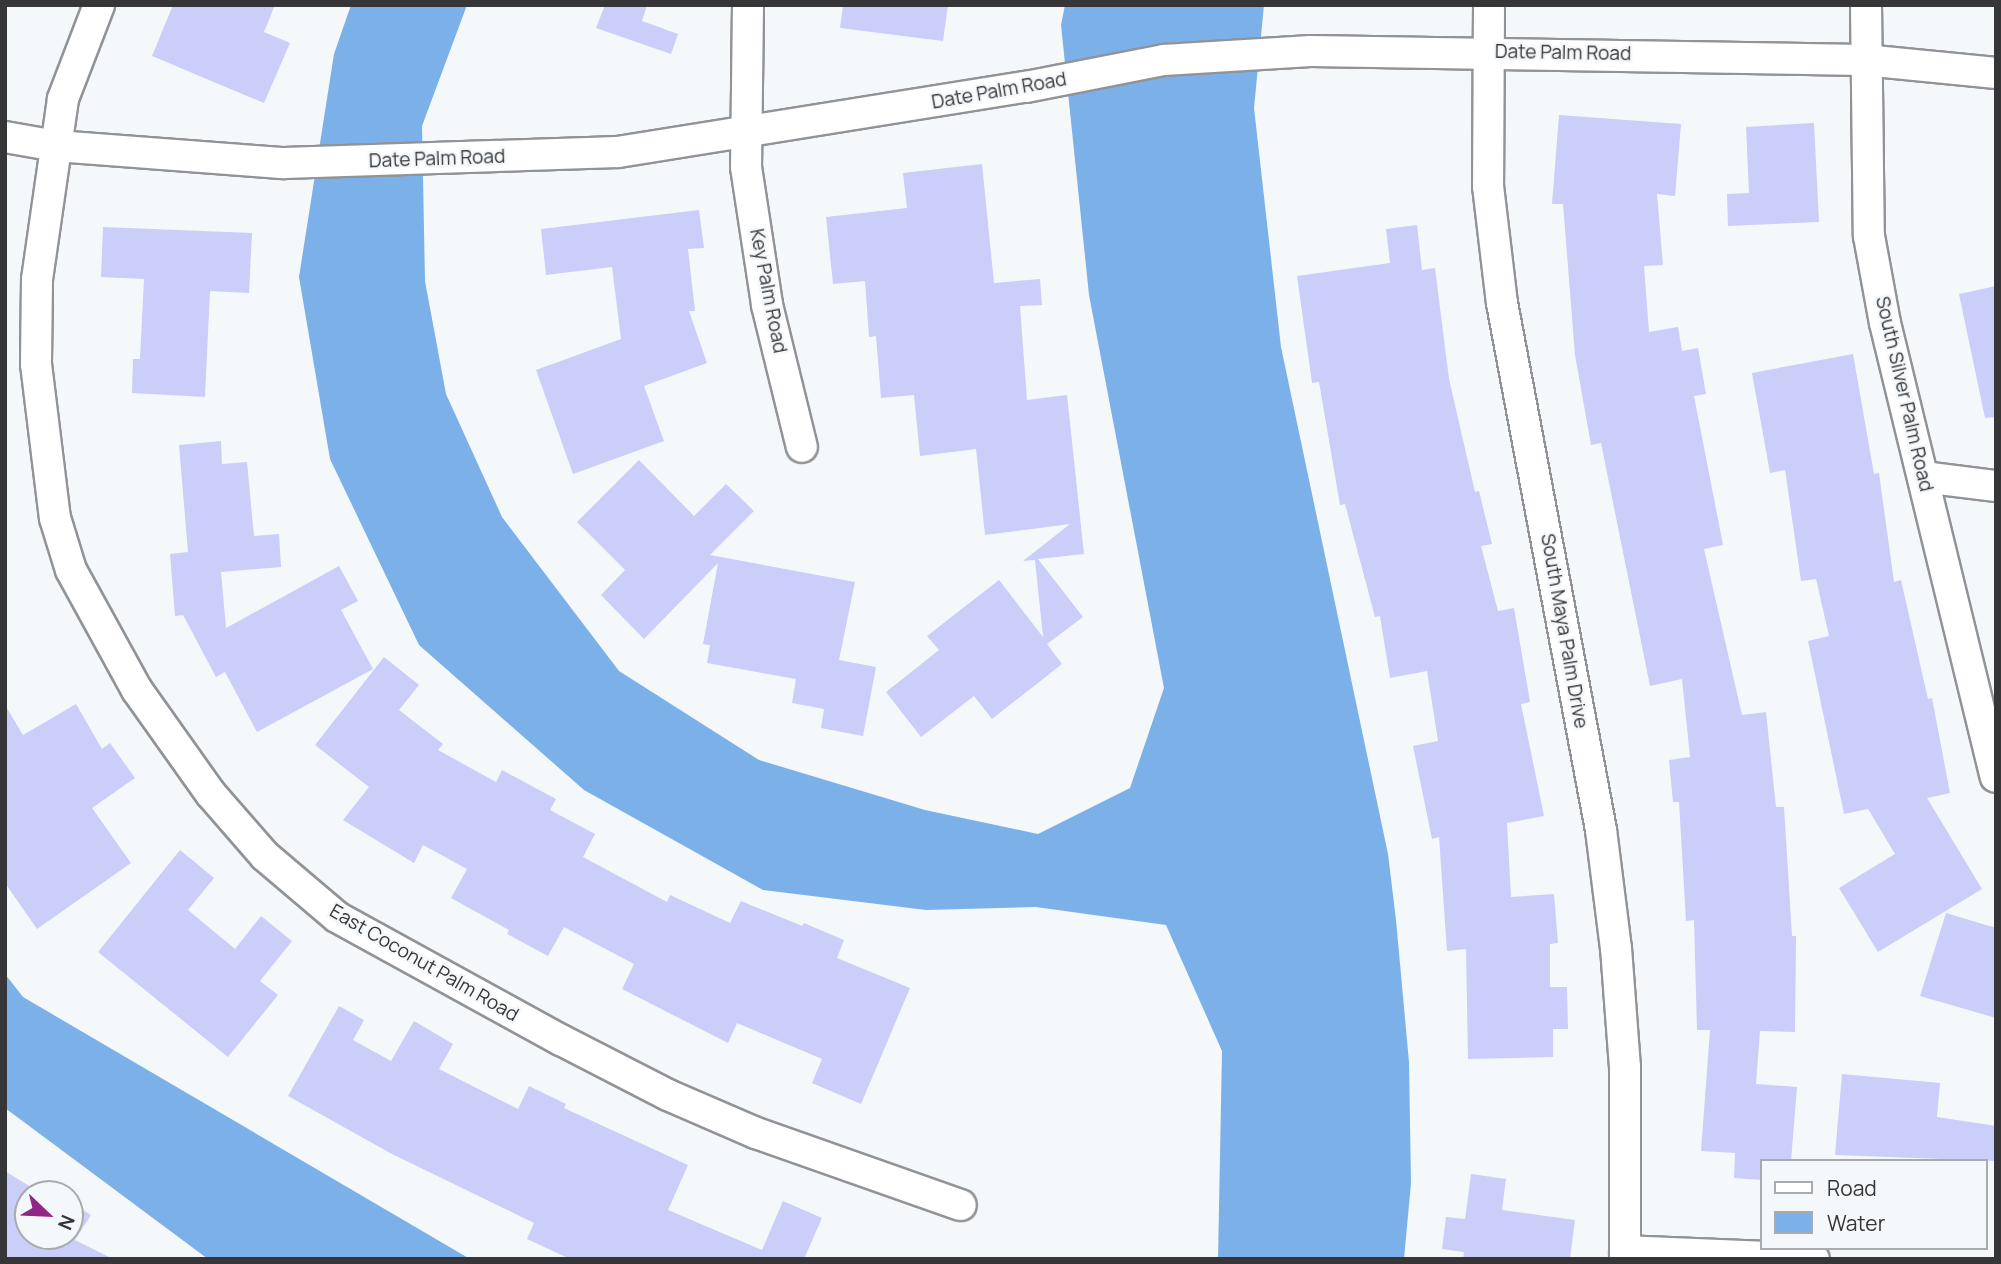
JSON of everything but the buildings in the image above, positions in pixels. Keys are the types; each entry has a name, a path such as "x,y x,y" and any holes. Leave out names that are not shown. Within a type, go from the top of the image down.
{"street":[{"name":"East Coconut Palm Road","path":"99,5 63,99 37,280 36,364 55,519 71,570 137,690 211,794 265,856 337,917 668,1095 757,1133 961,1205"},
{"name":"Key Palm Road","path":"748,5 743,133 767,305 802,447"},
{"name":"South Maya Palm Drive","path":"1489,5 1488,186 1502,303 1601,830 1616,948 1625,1067 1625,1255"},
{"name":"South Silver Palm Road","path":"1866,5 1864,60 1868,236 1996,776"},
{"name":"Date Palm Road","path":"5,137 55,146 284,163 464,160 618,152 1026,87 1164,60 1311,51 1487,51 1864,60 1996,73"},
{"path":"1923,477 1996,486"},
{"path":"1625,1255 1814,1259"}],"water":[{"path":"351,5 467,5 422,126 425,281 446,394 502,517 619,671 759,760 925,810 1038,834 1130,788 1164,688 1089,295 1061,25 1065,5 1264,5 1254,108 1281,347 1388,854 1396,920 1409,1062 1411,1183 1404,1259 1218,1259 1222,1051 1166,925 1036,907 926,910 763,890 584,790 419,645 330,459 299,277 334,54"},
{"path":"5,974 23,997 470,1259 208,1259 5,1108"}]}
